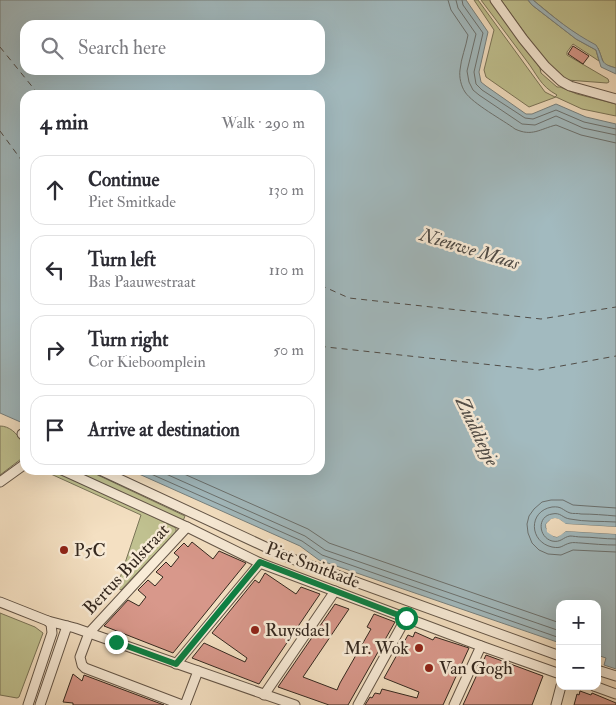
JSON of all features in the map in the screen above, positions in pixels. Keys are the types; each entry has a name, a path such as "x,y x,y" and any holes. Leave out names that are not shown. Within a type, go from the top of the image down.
{"street":[{"path":"495,0 552,74 570,86 616,99"},
{"path":"0,482 20,468"},
{"name":"Piet Smitkade","path":"73,475 260,562 556,673"},
{"name":"Piet Smitkade","path":"111,475 288,557 556,655"},
{"name":"Bertus Bulstraat","path":"89,633 187,527"},
{"path":"176,664 260,562"},
{"path":"264,695 335,591"},
{"path":"0,602 48,621 89,633 291,704"},
{"path":"358,705 406,618"},
{"path":"28,705 52,632 51,624 48,621"},
{"path":"40,705 67,626"},
{"path":"89,633 80,657 81,663 85,668 183,705 198,671"},
{"path":"454,705 481,646"},
{"path":"601,671 616,676"},
{"path":"601,689 616,694"},
{"path":"556,705 560,690"}],"green space":[{"path":"474,0 478,0 545,92 555,97 557,95 543,84 481,0 491,0 540,68 541,73 557,87 616,104 616,116 582,109 556,97 529,107 486,77 484,70 494,30"},
{"path":"501,0 528,0 576,39 596,50 599,61 573,44 567,55 608,79 609,82 567,80 561,76 542,56"},
{"path":"533,0 616,0 616,68 604,64 598,48 566,27"},
{"path":"0,426 12,430 20,440 20,460 0,475"},
{"path":"53,475 63,475 176,528 176,532 121,590 117,587 141,515"},
{"path":"84,475 98,475 185,516 183,521"},
{"path":"0,613 35,627 43,633 17,698 0,695"}],"water":[{"path":"0,0 466,0 488,32 479,72 481,82 526,114 532,114 556,104 586,117 616,124 616,527 565,524 556,519 548,521 546,528 553,536 557,537 566,531 616,534 616,669 604,665 606,658 601,656 601,600 556,600 556,642 319,560 300,546 141,475 325,475 325,90 20,90 20,422 0,413"},
{"path":"528,0 533,0 563,24 596,45 602,60 616,68 616,74 601,67 596,50 576,39"}],"pier":[{"path":"555,518 566,524 616,527 616,530 565,526 558,521 552,521 548,524 549,531 554,533 560,533 566,528 616,531 616,534 566,531 557,537 553,536 547,532 546,524"}],"building":[{"path":"573,46 589,56 583,64 568,54"},
{"path":"192,542 213,559 219,551 246,563 173,653 104,626 128,600 139,606 146,597 138,590 148,580 155,586 163,577 156,572 166,562 171,567 179,557 174,553 184,543 188,547"},
{"name":"Ruysdael","path":"265,573 296,594 301,587 320,594 259,684 192,658 204,643 245,662 247,658 212,633 255,580 259,583"},
{"path":"335,604 349,609 303,677 337,690 371,629 367,627 374,614 395,622 348,705 329,705 278,687"},
{"name":"Van Gogh","path":"415,632 433,640 435,637 469,648 443,705 365,705 370,697 372,698 375,693 380,694 382,689 417,698 419,692 384,678 408,635 413,637"},
{"path":"486,655 543,676 532,705 463,705"},
{"path":"73,674 82,681 84,675 164,705 73,705 73,703 63,702"},
{"path":"580,691 591,695 592,693 616,703 616,705 574,705 577,694 579,695"}],"ferry route":[{"path":"0,47 20,72"},
{"path":"23,75 35,90"},
{"path":"0,131 20,158"},
{"path":"325,287 349,298 541,319 616,307"},
{"path":"325,347 539,370 616,356"}],"place":[{"name":"P5C","path":"64,550"},
{"name":"Ruysdael","path":"255,630"},
{"name":"Mr. Wok","path":"419,648"},
{"name":"Van Gogh","path":"429,668"}],"route":[{"path":"116,642 176,664 260,562 406,618"}],"water label":[{"name":"Nieuwe Maas","path":"470,248"},
{"name":"Zuiddiepje","path":"478,431"}]}
